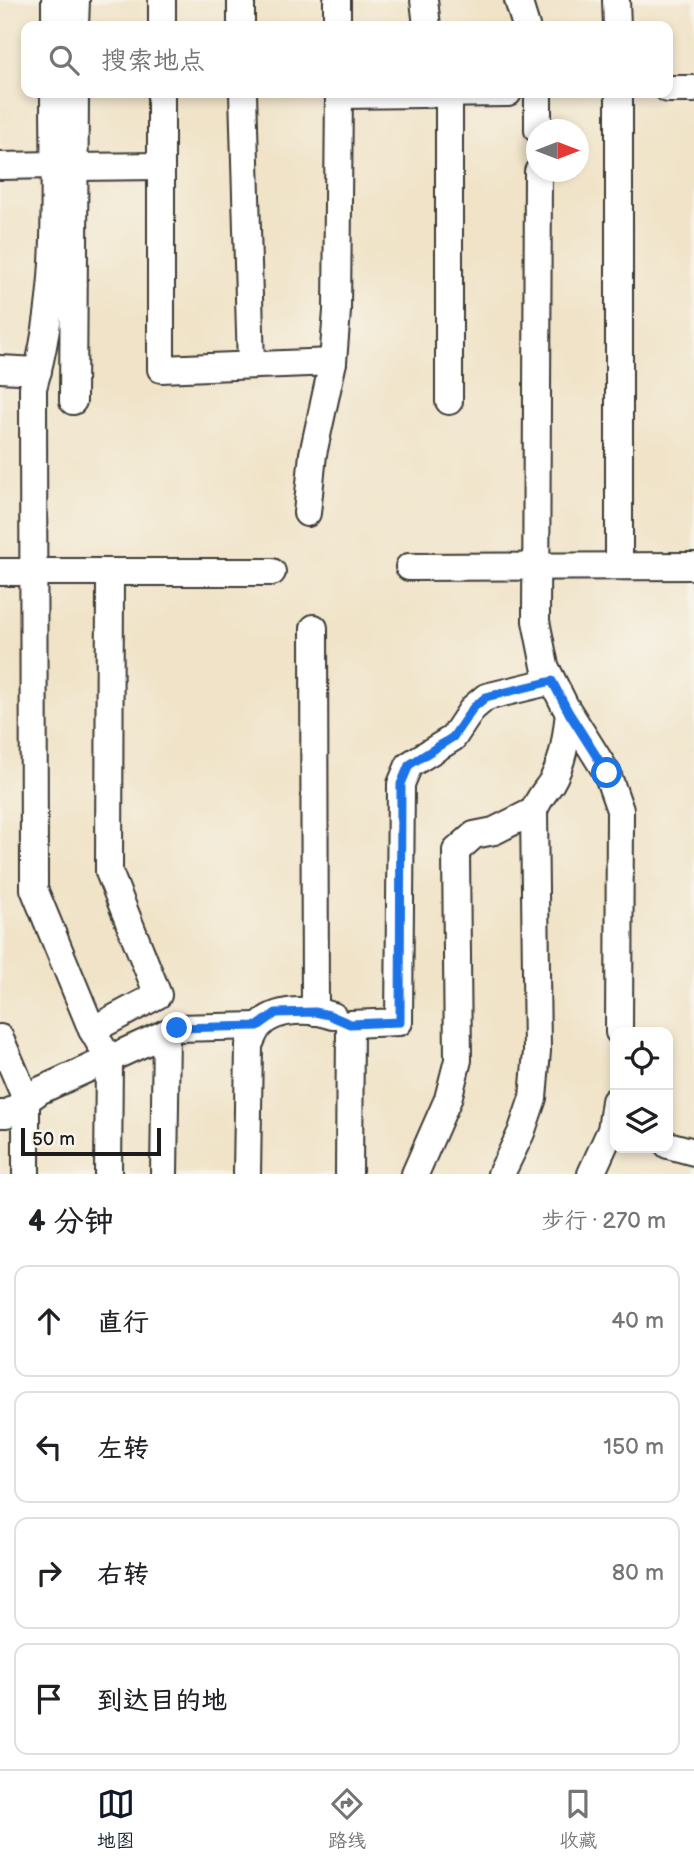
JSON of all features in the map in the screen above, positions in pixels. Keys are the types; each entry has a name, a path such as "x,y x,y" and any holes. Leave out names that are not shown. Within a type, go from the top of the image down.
{"street":[{"path":"55,0 55,21"},
{"path":"75,21 76,0"},
{"path":"162,0 162,21"},
{"path":"241,0 241,21"},
{"path":"337,0 337,21"},
{"path":"424,0 426,21"},
{"path":"519,0 525,21"},
{"path":"616,0 617,21"},
{"path":"673,89 694,89"},
{"path":"55,98 64,166 73,401"},
{"path":"74,98 64,166 53,281 33,388 34,889 92,1030 109,1059 108,1174"},
{"path":"161,98 161,369 333,362"},
{"path":"243,98 251,365"},
{"path":"307,513 313,454 333,362 337,311 339,98"},
{"path":"449,401 450,98"},
{"path":"538,98 538,119"},
{"path":"619,98 619,566"},
{"path":"0,166 160,166"},
{"path":"538,182 536,621 545,666 569,713 607,773 621,810 619,1027"},
{"path":"0,369 38,371"},
{"path":"409,567 694,566"},
{"path":"0,572 272,572"},
{"path":"92,1030 158,995 109,872 110,572"},
{"path":"314,628 315,1012"},
{"path":"247,1174 249,1045 258,1026 276,1013 315,1012 350,1024 400,1022 401,784 409,765 453,737 473,708 486,697 552,681"},
{"path":"501,1174 521,1133 533,1098 537,1051 534,811 538,798 551,783 564,753 569,713"},
{"path":"415,1174 449,1099 458,1060 456,851 474,835 494,831 534,811"},
{"path":"349,1174 350,1024"},
{"path":"0,1114 7,1114 26,1099 177,1028 258,1026"},
{"path":"164,1174 166,1033"},
{"path":"0,1038 26,1099 26,1174"},
{"path":"591,1174 610,1137"},
{"path":"673,1146 694,1152 684,1174"}],"route":[{"path":"177,1028 258,1026 276,1013 315,1012 350,1024 400,1022 401,784 409,765 453,737 473,708 486,697 552,681 607,773"}]}
